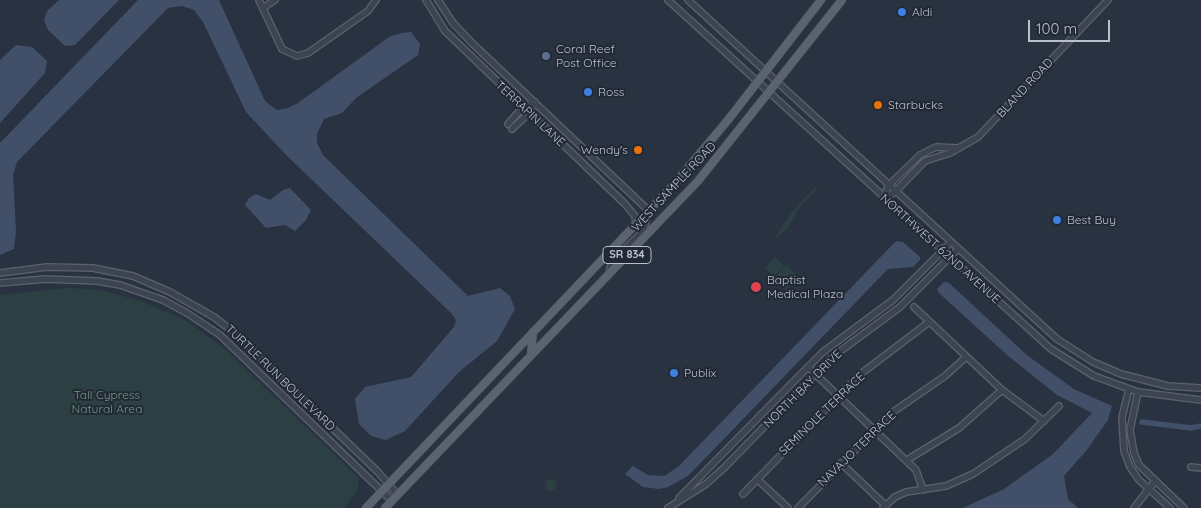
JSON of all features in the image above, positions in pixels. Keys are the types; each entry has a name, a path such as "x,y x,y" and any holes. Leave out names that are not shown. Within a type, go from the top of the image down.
{"main road":[{"name":"WEST SAMPLE ROAD","path":"366,508 381,490 649,211 702,151 821,0"},
{"name":"WEST SAMPLE ROAD","path":"385,508 711,166 842,0"},
{"path":"531,355 533,332"}],"street":[{"path":"259,0 282,49 291,54 302,56 368,11 376,0"},
{"path":"263,8 275,0"},
{"name":"TERRAPIN LANE","path":"426,0 445,31 625,204 634,216 636,225"},
{"name":"TERRAPIN LANE","path":"438,0 453,24 649,211"},
{"name":"NORTHWEST 62ND AVENUE","path":"668,0 1051,349 1094,376 1129,389 1138,392 1201,400"},
{"name":"NORTHWEST 62ND AVENUE","path":"688,0 950,243 1038,323 1068,347 1106,368 1141,380 1168,386 1201,388"},
{"name":"BLAND ROAD","path":"884,198 895,192 925,161 959,148 978,138 1108,0"},
{"path":"535,102 530,113 510,127 523,107 535,102"},
{"name":"BLAND ROAD","path":"884,198 888,186 920,155 936,148 959,148"},
{"path":"608,275 612,262 643,231 649,211"},
{"name":"NORTH BAY DRIVE","path":"669,507 823,352 885,306 917,278 950,243"},
{"name":"NORTH BAY DRIVE","path":"669,507 706,484 725,468 816,374 846,346 892,314 925,284 958,249"},
{"name":"TURTLE RUN BOULEVARD","path":"0,272 47,266 93,268 133,276 170,292 214,317 232,331 398,494"},
{"name":"TURTLE RUN BOULEVARD","path":"0,283 45,279 97,281 120,285 163,300 187,313 220,335 392,501"},
{"path":"885,306 892,314"},
{"path":"914,307 1002,390 1044,421"},
{"name":"SEMINOLE TERRACE","path":"742,494 858,376 930,322"},
{"name":"NAVAJO TERRACE","path":"798,508 893,412 944,376 966,357"},
{"path":"808,367 916,470 923,490"},
{"path":"1129,389 1122,420 1120,442 1127,460 1139,480 1170,508"},
{"path":"906,460 959,428 1002,390"},
{"path":"1138,392 1132,419 1131,440 1139,465 1184,508"},
{"path":"841,463 884,507 895,496 906,492 946,486 972,474 1025,439 1059,406"},
{"path":"1120,442 1131,440"},
{"path":"1127,460 1136,457"},
{"path":"1190,467 1201,468"},
{"path":"757,478 788,508"},
{"path":"1134,508 1155,480"}],"green space":[{"path":"815,187 817,189 800,207 787,229 774,239 790,214"},
{"path":"775,257 784,266 774,276 765,268"},
{"path":"786,265 799,277 786,290 774,278"},
{"name":"Tall Cypress Natural Area","path":"68,288 100,290 141,301 185,320 226,350 358,477 358,489 344,508 0,508 0,295"},
{"path":"553,479 556,480 556,490 549,491 546,490 545,483 546,480"}],"water":[{"path":"59,0 119,0 75,45 65,46 48,30 44,20 47,11"},
{"path":"138,0 219,0 265,101 277,110 288,108 298,103 389,37 411,32 420,44 418,55 356,98 342,113 324,119 317,134 317,143 323,155 468,296 500,288 510,296 515,309 497,341 459,372 405,431 386,440 371,436 359,424 355,399 365,387 411,377 454,327 456,320 451,313 285,154 246,112 203,22 194,10 182,6 168,8 17,162 13,175 16,231 14,249 0,255 0,143"},
{"path":"16,45 32,47 47,61 45,73 0,123 0,60"},
{"path":"290,188 311,210 306,220 295,231 285,225 266,228 245,205 249,198 256,194 270,200 283,190"},
{"path":"896,241 903,242 920,257 920,260 913,267 888,269 688,476 668,487 659,489 643,487 625,474 633,466 648,475 664,476 678,467"},
{"path":"944,282 949,283 1028,356 1074,389 1112,406 1108,420 1086,451 1064,476 1068,499 1078,508 963,508 1004,489 1053,454 1092,413 1057,395 1007,355 939,293 937,289"}],"waterway":[{"path":"1142,422 1191,428 1201,426"}],"place":[{"name":"Aldi","path":"902,12"},
{"name":"Coral Reef Post Office","path":"546,56"},
{"name":"Ross","path":"588,92"},
{"name":"Starbucks","path":"878,105"},
{"name":"Wendy's","path":"638,150"},
{"name":"Best Buy","path":"1057,220"},
{"name":"Baptist Medical Plaza","path":"756,287"},
{"name":"Publix","path":"674,373"}]}
